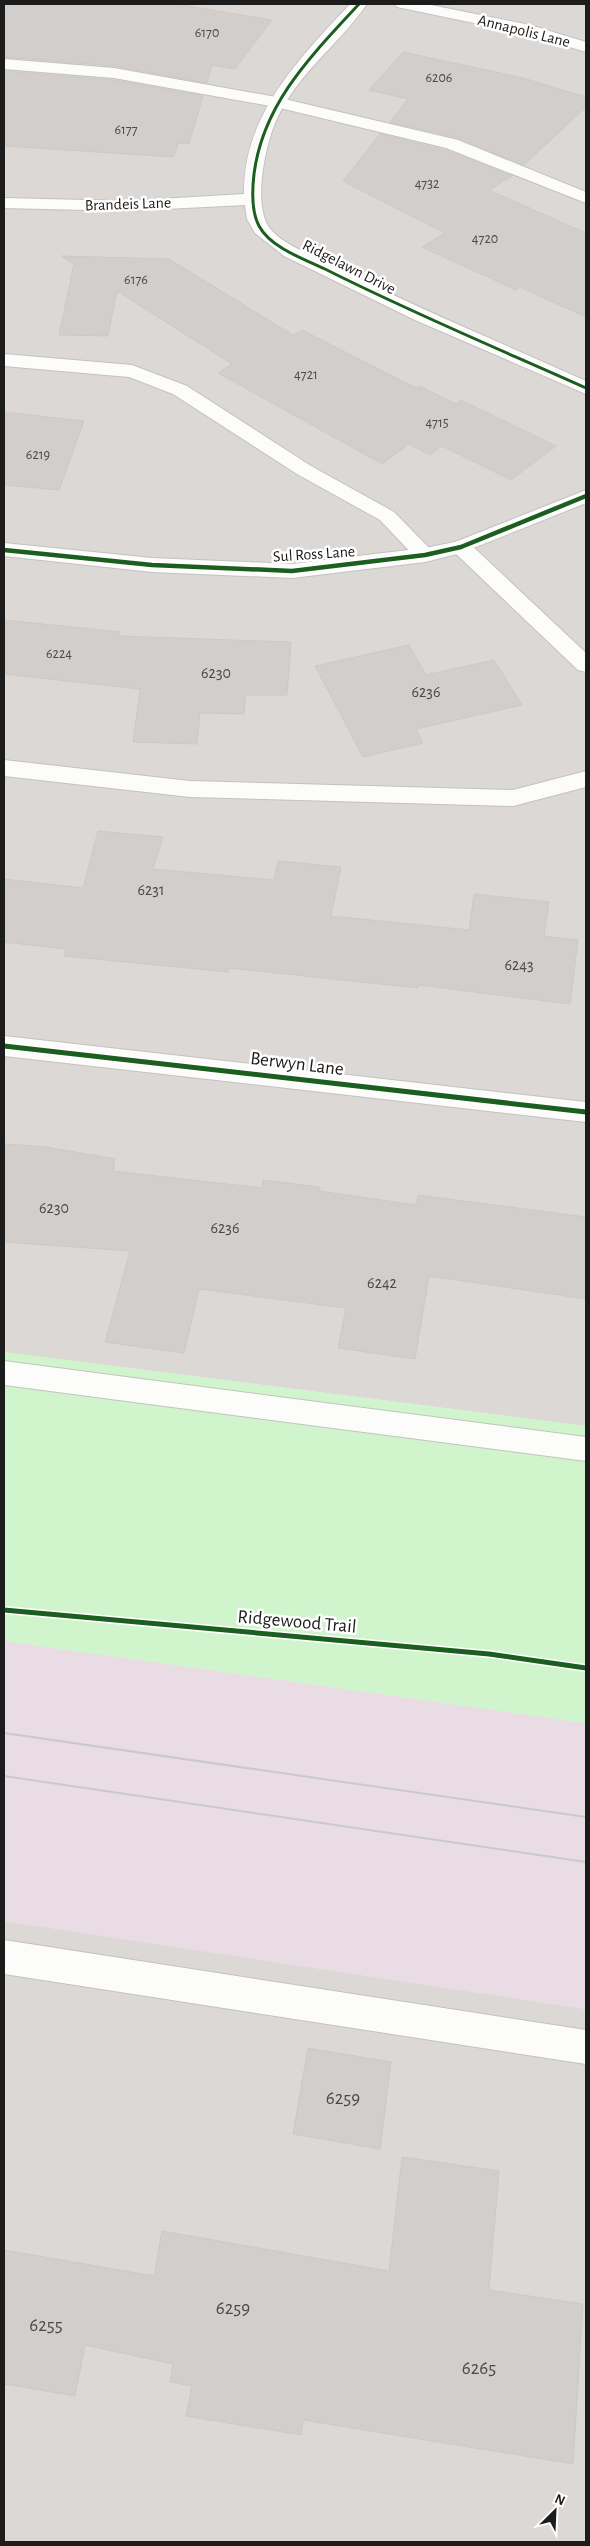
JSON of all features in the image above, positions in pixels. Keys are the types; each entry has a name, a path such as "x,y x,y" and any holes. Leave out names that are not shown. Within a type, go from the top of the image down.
{"street":[{"name":"Ridgelawn Drive","path":"359,4 291,80 276,102 264,126 254,162 252,199 260,228 288,250 382,300 586,388"},
{"name":"Annapolis Lane","path":"403,4 530,30 586,47"},
{"path":"4,64 114,74 276,102 452,144 586,198"},
{"name":"Brandeis Lane","path":"4,203 126,206 252,199"},
{"path":"4,360 132,371 180,390 304,470 387,516 425,555"},
{"name":"Sul Ross Lane","path":"4,550 152,564 292,571 425,555 461,547 586,496"},
{"path":"461,547 586,665"},
{"path":"4,768 190,789 513,798 586,779"},
{"name":"Berwyn Lane","path":"4,1046 586,1112"},
{"path":"4,1373 586,1449"},
{"path":"4,1957 586,2047"}],"shaded area":[{"path":"4,4 586,4 586,1426 4,1352"},
{"path":"4,1641 586,1723 586,2009 4,1921"},
{"path":"4,1921 586,2009 586,2542 4,2542"}],"green space":[{"path":"4,1352 586,1426 586,1723 4,1641"}],"building":[{"path":"4,4 176,4 272,20 235,69 212,65 207,83 114,66 4,57"},
{"path":"403,52 523,78 586,97 586,107 524,165 459,138 390,122 408,99 369,90"},
{"path":"4,71 114,80 203,96 189,144 178,143 174,157 4,146"},
{"path":"380,134 445,150 512,176 489,190 586,233 586,317 520,287 516,290 422,247 445,233 343,181"},
{"path":"61,256 169,259 293,335 302,330 416,388 419,386 456,404 461,400 556,446 511,480 442,446 430,455 409,444 382,464 218,373 232,364 117,291 108,336 59,335 74,264"},
{"path":"4,412 84,421 59,490 4,485"},
{"path":"4,620 120,632 119,636 291,642 287,695 246,695 244,714 200,713 197,744 133,742 140,689 4,674"},
{"path":"409,645 426,675 494,660 522,705 416,729 423,743 363,757 315,666"},
{"path":"98,831 163,837 153,869 274,880 278,861 341,867 331,916 469,930 474,894 549,902 544,936 578,940 570,1004 419,985 418,988 229,968 229,972 64,956 66,949 4,942 4,879 83,888"},
{"path":"4,1144 47,1147 115,1159 113,1171 262,1188 263,1180 320,1187 319,1191 416,1205 418,1195 586,1217 586,1299 429,1276 415,1359 338,1348 346,1308 199,1289 184,1353 105,1342 130,1251 4,1242"},
{"path":"308,2048 391,2062 380,2149 293,2134"},
{"path":"402,2157 499,2171 489,2290 583,2304 573,2464 303,2420 301,2435 186,2416 192,2386 170,2382 173,2364 85,2345 75,2396 4,2384 4,2250 154,2276 162,2231 389,2271"}],"tram line":[{"path":"4,1733 586,1817"},
{"path":"4,1776 586,1862"}],"cycle path":[{"path":"359,4 321,45 288,85 264,130 257,156 253,185 253,201 258,224 274,241 291,252 422,316 586,388"},
{"path":"4,550 152,565 292,571 425,555 461,547 586,496"},
{"path":"4,1046 586,1112"},
{"name":"Ridgewood Trail","path":"4,1610 489,1654 586,1668"}]}
